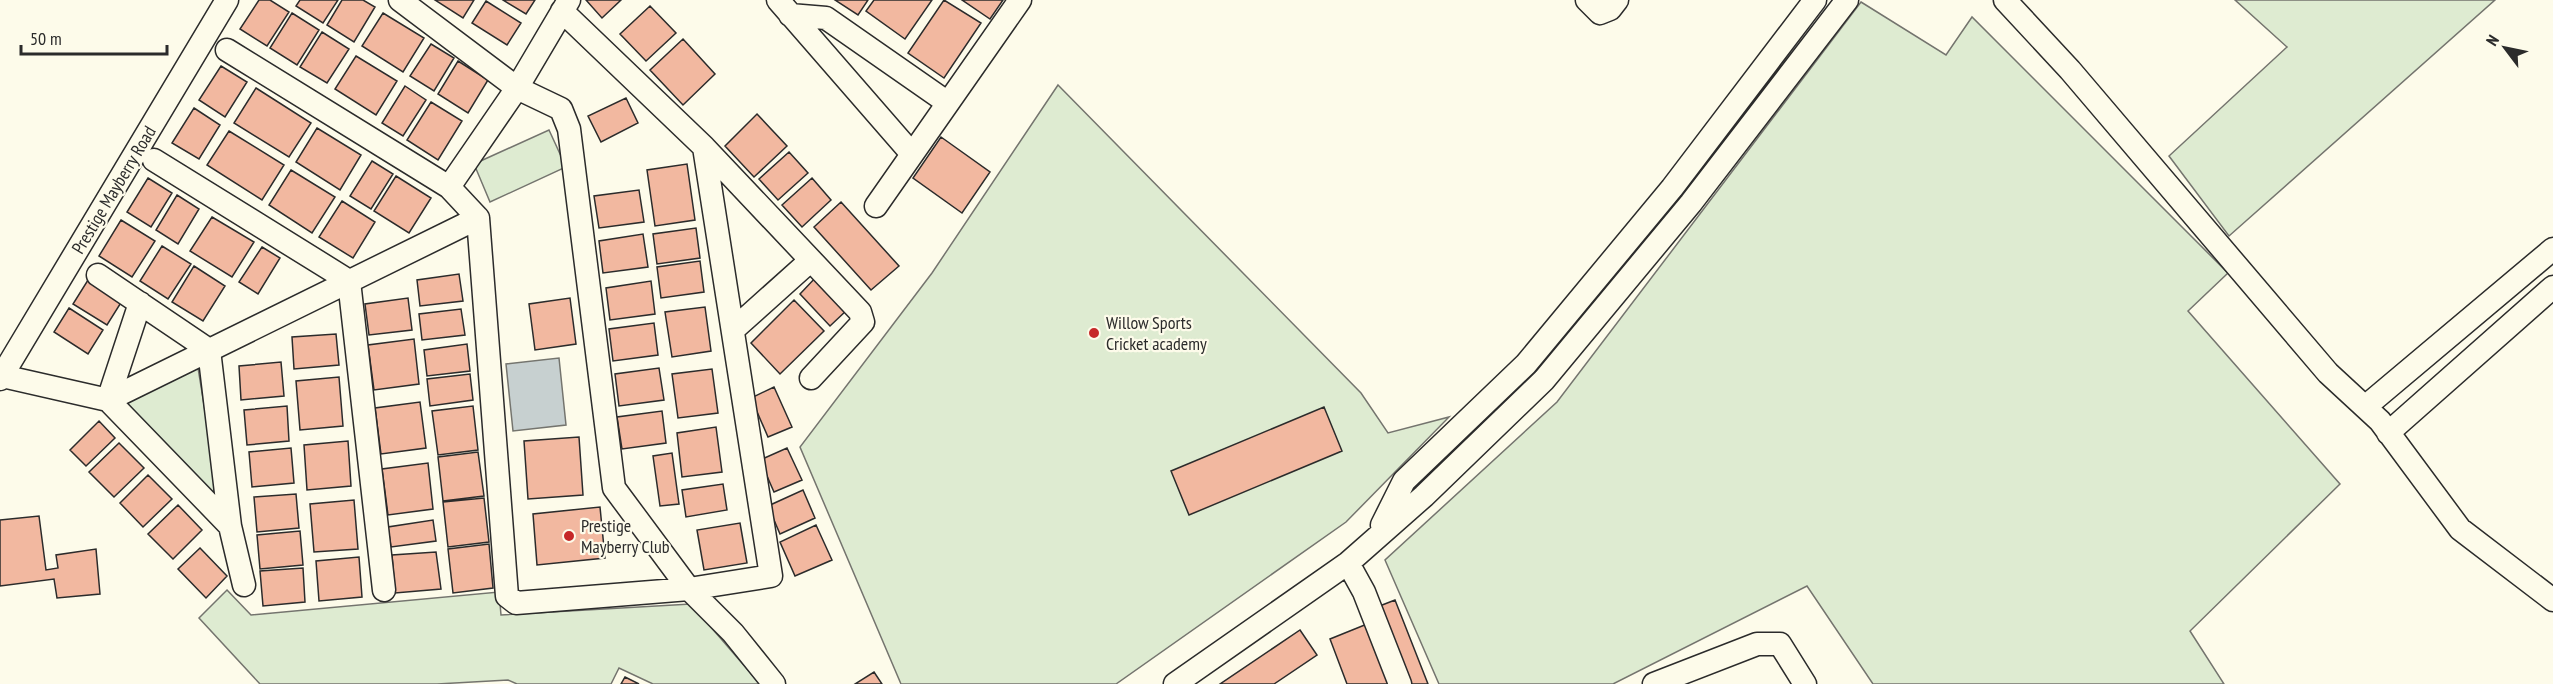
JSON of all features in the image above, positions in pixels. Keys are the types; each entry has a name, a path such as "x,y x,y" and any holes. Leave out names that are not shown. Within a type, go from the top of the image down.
{"street":[{"name":"Prestige Mayberry Road","path":"1,377 227,0"},
{"path":"876,206 1020,0"},
{"path":"1587,0 1600,13 1610,9 1617,0"},
{"path":"1377,534 1404,481 1526,364 1672,188 1815,0"},
{"path":"1175,684 1348,563 1377,534 1424,496 1544,380 1691,203 1846,0"},
{"path":"2005,0 2070,70 2328,373 2365,407 2388,433 2460,529 2553,600"},
{"path":"403,1 517,88 561,109 569,129 614,488 689,589 733,633 774,684"},
{"path":"449,187 517,88 565,5 704,147 863,318 863,322 811,378"},
{"path":"784,7 826,18 948,103"},
{"path":"784,7 912,154"},
{"path":"226,50 449,187 478,218 507,596 516,603 689,589 771,576 704,147"},
{"path":"154,160 349,281"},
{"path":"108,400 478,218"},
{"path":"2365,407 2553,249"},
{"path":"734,329 811,260"},
{"path":"2388,433 2550,290 2528,270"},
{"path":"98,275 209,350 230,526 244,585"},
{"path":"349,281 384,590"},
{"path":"108,400 140,303"},
{"path":"1,377 108,400 230,526"},
{"path":"1348,563 1364,592 1400,684"},
{"path":"1654,684 1687,678 1757,644 1780,644 1806,684"}],"green space":[{"path":"2235,0 2495,0 2229,236 2169,156 2287,47"},
{"path":"1861,2 1946,55 1972,17 2228,273 2188,311 2340,484 2190,631 2224,684 1873,684 1807,586 1613,684 1439,684 1385,560 1557,402"},
{"name":"Willow Sports Cricket academy","path":"1058,85 1361,393 1388,433 1449,417 1346,522 1116,684 901,684 800,447 932,273"},
{"path":"549,130 566,167 490,202 474,164"},
{"path":"198,368 220,503 125,404"},
{"path":"227,590 251,615 499,592 501,615 691,604 760,684 653,684 619,668 611,684 517,684 508,680 437,684 260,684 199,618"}],"shaded area":[{"path":"559,358 566,425 513,431 506,364"}],"building":[{"path":"259,0 270,0 289,12 267,46 240,29"},
{"path":"300,0 338,0 323,23 296,6"},
{"path":"342,0 363,0 375,7 354,42 327,25"},
{"path":"435,0 474,0 463,18"},
{"path":"503,0 535,0 526,14"},
{"path":"586,0 621,0 602,18"},
{"path":"835,0 868,0 858,15"},
{"path":"874,0 932,0 905,39 866,11"},
{"path":"944,0 981,23 944,78 908,53"},
{"path":"962,0 1003,0 990,19"},
{"path":"486,1 521,23 507,45 472,23"},
{"path":"650,6 676,33 646,61 620,34"},
{"path":"292,13 319,30 297,65 270,48"},
{"path":"383,13 424,38 403,72 362,46"},
{"path":"322,32 349,49 327,83 300,67"},
{"path":"683,39 715,74 683,105 650,70"},
{"path":"431,44 454,58 434,91 410,76"},
{"path":"356,56 397,81 376,115 335,89"},
{"path":"458,61 488,80 468,113 438,94"},
{"path":"221,66 247,82 225,117 199,100"},
{"path":"405,86 426,100 403,136 382,123"},
{"path":"256,88 311,123 289,157 234,123"},
{"path":"626,98 638,123 601,142 588,116"},
{"path":"431,102 462,121 438,160 407,140"},
{"path":"194,108 220,125 199,159 172,143"},
{"path":"757,114 787,146 754,177 725,146"},
{"path":"317,128 361,155 340,190 296,162"},
{"path":"229,131 284,165 262,200 207,165"},
{"path":"941,137 990,172 962,213 913,178"},
{"path":"789,152 808,173 778,200 759,179"},
{"path":"372,161 393,174 371,209 350,196"},
{"path":"687,164 695,220 655,226 647,170"},
{"path":"291,170 335,197 312,233 269,205"},
{"path":"396,176 431,198 409,233 374,211"},
{"path":"148,178 172,193 151,227 127,212"},
{"path":"812,178 831,200 802,227 782,205"},
{"path":"639,190 644,222 599,228 594,196"},
{"path":"177,195 199,209 178,244 156,230"},
{"path":"342,201 375,222 353,258 319,237"},
{"path":"841,202 899,266 871,290 814,227"},
{"path":"212,217 254,242 232,277 190,251"},
{"path":"121,220 155,241 132,277 99,256"},
{"path":"696,228 700,258 657,264 653,234"},
{"path":"643,234 648,267 603,273 599,241"},
{"path":"162,246 191,264 168,299 140,281"},
{"path":"262,247 280,258 258,294 239,282"},
{"path":"700,261 704,292 661,298 657,267"},
{"path":"194,266 225,286 203,321 172,302"},
{"path":"459,274 463,301 420,306 417,280"},
{"path":"817,276 848,309 830,326 800,294"},
{"path":"88,280 122,301 107,325 73,304"},
{"path":"651,281 655,314 610,320 606,288"},
{"path":"408,298 412,330 369,335 365,304"},
{"path":"570,298 576,344 535,350 529,304"},
{"path":"794,300 824,331 780,374 751,343"},
{"path":"705,307 711,351 672,357 665,312"},
{"path":"69,308 103,330 88,354 54,332"},
{"path":"461,309 465,335 422,340 419,314"},
{"path":"654,323 658,355 613,361 609,329"},
{"path":"336,334 339,365 294,369 292,337"},
{"path":"414,339 419,384 374,390 368,345"},
{"path":"467,344 470,371 427,376 424,350"},
{"path":"281,362 284,396 241,400 239,366"},
{"path":"659,368 664,400 619,406 615,374"},
{"path":"712,369 718,413 678,418 672,374"},
{"path":"470,374 473,400 430,406 427,379"},
{"path":"339,377 343,426 300,430 296,381"},
{"path":"774,387 792,427 768,437 751,398"},
{"path":"420,402 426,448 381,454 375,408"},
{"path":"287,406 289,441 247,445 244,410"},
{"path":"473,406 478,450 438,455 432,411"},
{"path":"1324,407 1342,451 1189,515 1171,471"},
{"path":"662,411 666,443 622,449 617,417"},
{"path":"99,421 115,438 86,466 70,450"},
{"path":"716,427 722,472 682,477 677,433"},
{"path":"579,437 583,495 528,499 524,441"},
{"path":"348,441 351,486 307,490 304,445"},
{"path":"119,443 144,468 114,497 89,472"},
{"path":"291,448 294,483 252,487 249,452"},
{"path":"787,448 802,480 774,492 760,460"},
{"path":"478,452 484,496 443,501 438,457"},
{"path":"672,453 679,504 660,506 653,456"},
{"path":"428,463 433,509 388,515 382,469"},
{"path":"148,475 172,499 143,527 120,503"},
{"path":"723,484 727,510 686,517 682,490"},
{"path":"803,490 815,518 780,534 768,506"},
{"path":"296,494 299,528 257,532 254,497"},
{"path":"484,498 489,542 448,547 443,502"},
{"path":"354,500 358,549 314,552 310,504"},
{"path":"178,505 202,530 173,559 148,534"},
{"name":"Prestige Mayberry Club","path":"600,507 605,558 537,565 533,514"},
{"path":"39,516 46,570 58,568 56,555 96,549 100,594 57,598 54,579 0,586 0,520"},
{"path":"433,520 436,541 391,547 388,527"},
{"path":"740,523 747,563 704,570 697,530"},
{"path":"816,525 832,560 795,576 780,542"},
{"path":"300,531 303,565 260,569 257,535"},
{"path":"489,544 493,588 453,593 448,549"},
{"path":"200,548 227,576 206,598 178,569"},
{"path":"436,552 441,589 395,593 392,555"},
{"path":"359,557 362,597 319,601 316,561"},
{"path":"303,568 305,602 263,606 260,571"},
{"path":"1395,600 1428,684 1407,684 1377,607"},
{"path":"1372,622 1396,684 1347,684 1330,639"},
{"path":"1300,630 1317,655 1274,684 1220,684"},
{"path":"874,672 882,684 855,684"},
{"path":"625,677 639,684 621,684"}],"place":[{"name":"Willow Sports Cricket academy","path":"1094,333"},
{"name":"Prestige Mayberry Club","path":"569,536"}]}
